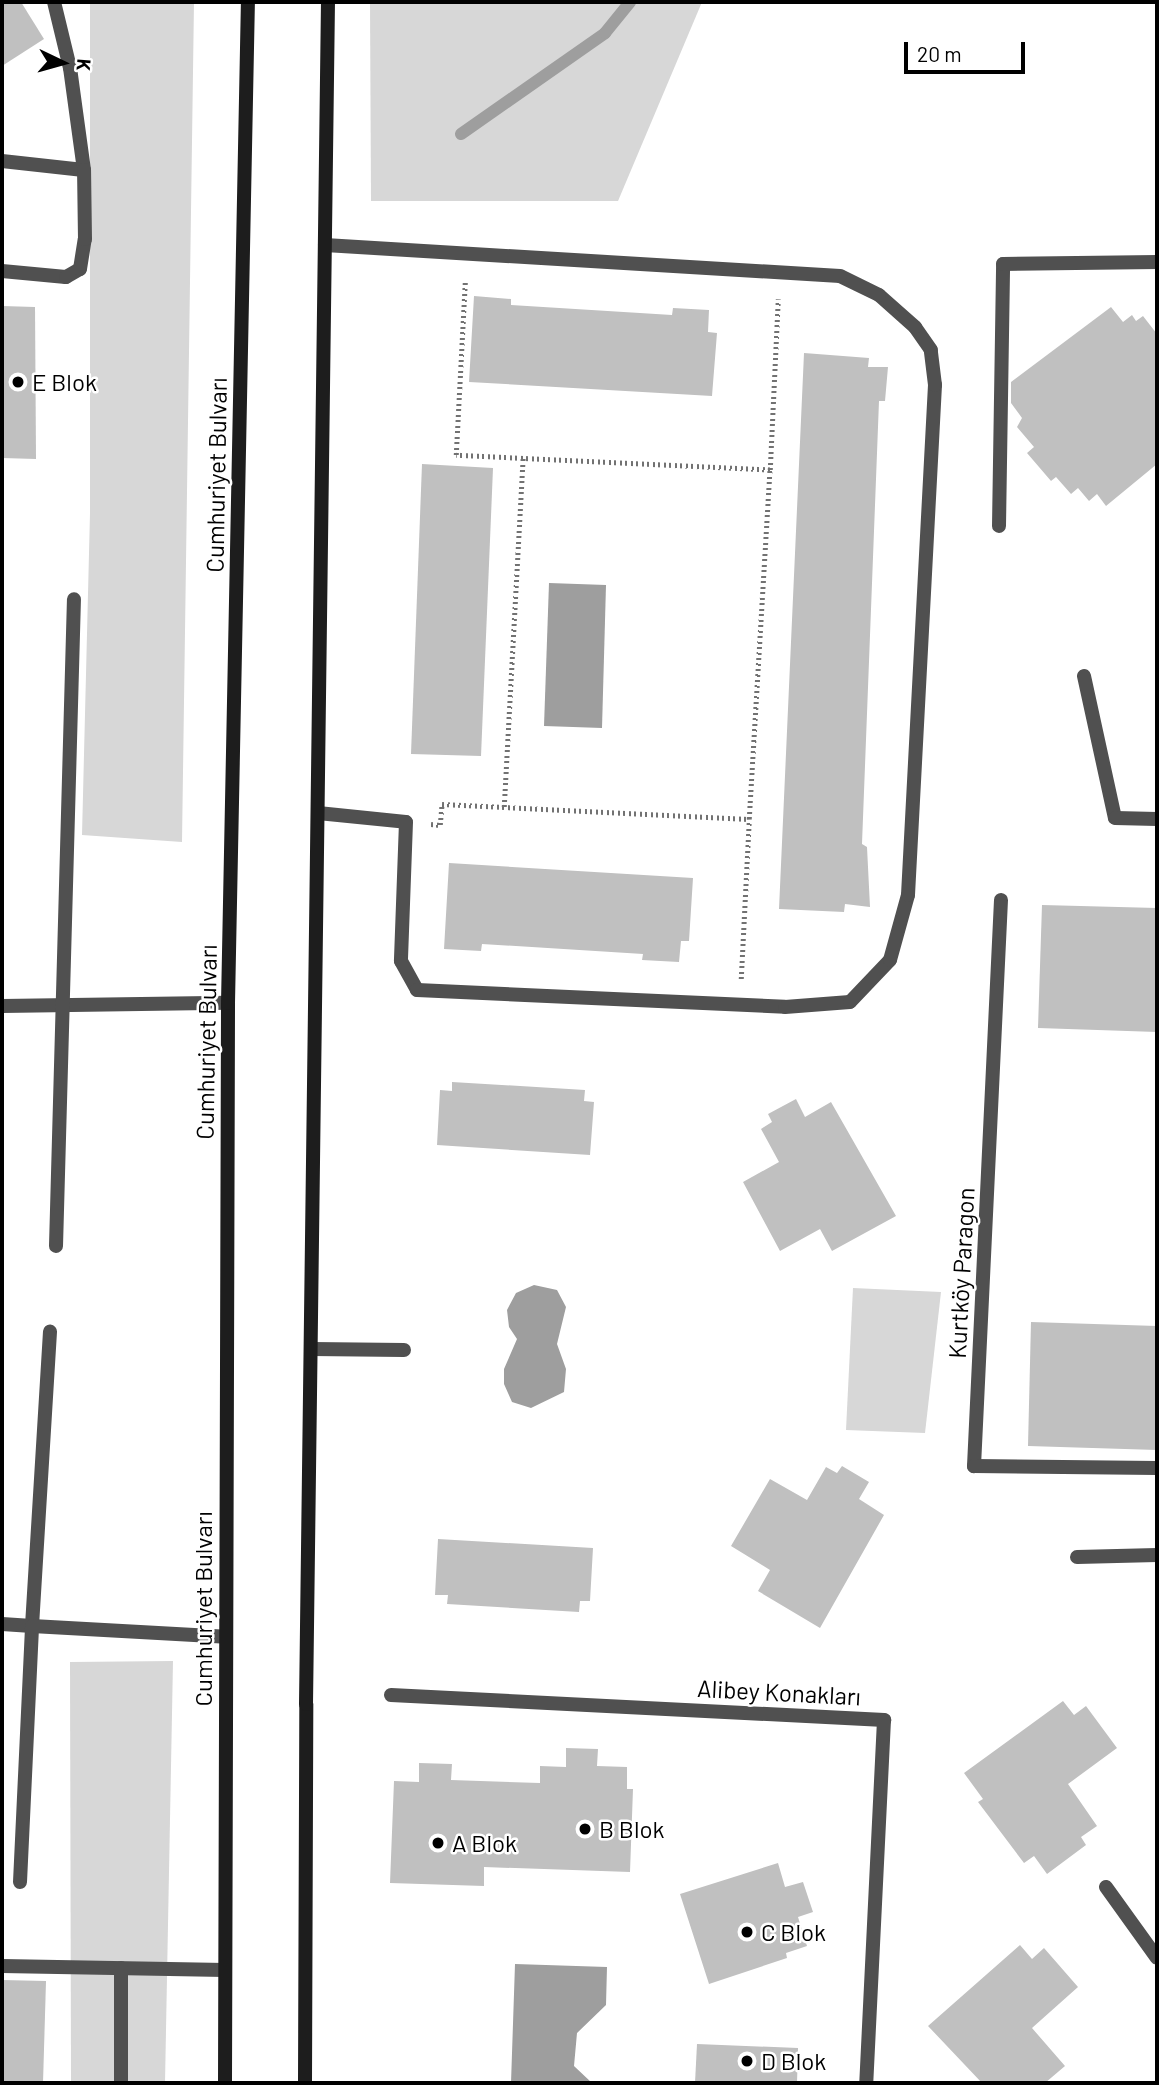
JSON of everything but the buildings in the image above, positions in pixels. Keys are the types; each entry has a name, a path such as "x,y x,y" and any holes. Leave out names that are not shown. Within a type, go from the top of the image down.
{"street":[{"name":"Cumhuriyet Bulvarı","path":"225,2083 228,1003 248,2"},
{"path":"305,2083 328,2"}],"lane":[{"path":"2,271 66,277 80,269 85,239 84,170 70,68 54,2"},
{"path":"2,161 84,170"},
{"path":"318,813 406,822 401,961 417,990 739,1005 850,1002 890,960 908,895 935,385 931,350 915,327 878,295 840,276 325,245"},
{"path":"999,526 1003,264 1157,262"},
{"path":"56,1246 74,599"},
{"path":"1084,676 1115,818 1157,819"},
{"name":"Kurtköy Paragon","path":"1001,900 974,1466 1157,1468"},
{"path":"2,1006 228,1003"},
{"path":"20,1882 50,1332"},
{"path":"312,1349 404,1350"},
{"path":"1077,1557 1157,1555"},
{"path":"2,1624 226,1637"},
{"name":"Alibey Konakları","path":"391,1695 884,1720 866,2083"},
{"path":"1106,1887 1157,1958"},
{"path":"2,1966 225,1970"},
{"path":"121,1968 121,2083"}],"path":[{"path":"466,253 456,455 770,470"},
{"path":"739,1005 779,272"},
{"path":"505,807 523,458"},
{"path":"406,822 440,825 442,804 749,819"}],"shaded area":[{"path":"90,2 194,2 182,842 82,835 90,513"},
{"path":"370,2 702,2 618,201 371,201"},
{"path":"549,583 606,585 602,728 544,726"},
{"path":"534,1285 557,1290 566,1307 557,1344 566,1369 564,1392 531,1408 512,1402 504,1384 504,1369 517,1339 509,1327 507,1310 516,1293"},
{"path":"853,1288 941,1292 925,1433 846,1430"},
{"path":"173,1661 165,2083 71,2083 70,1662"},
{"path":"515,1964 607,1967 606,2005 577,2033 574,2066 592,2083 511,2083"}],"waterway":[{"path":"461,134 605,33 630,2"}],"place":[{"name":"E Blok","path":"18,382"},
{"name":"B Blok","path":"585,1829"},
{"name":"A Blok","path":"438,1843"},
{"name":"C Blok","path":"747,1932"},
{"name":"D Blok","path":"747,2061"}]}
